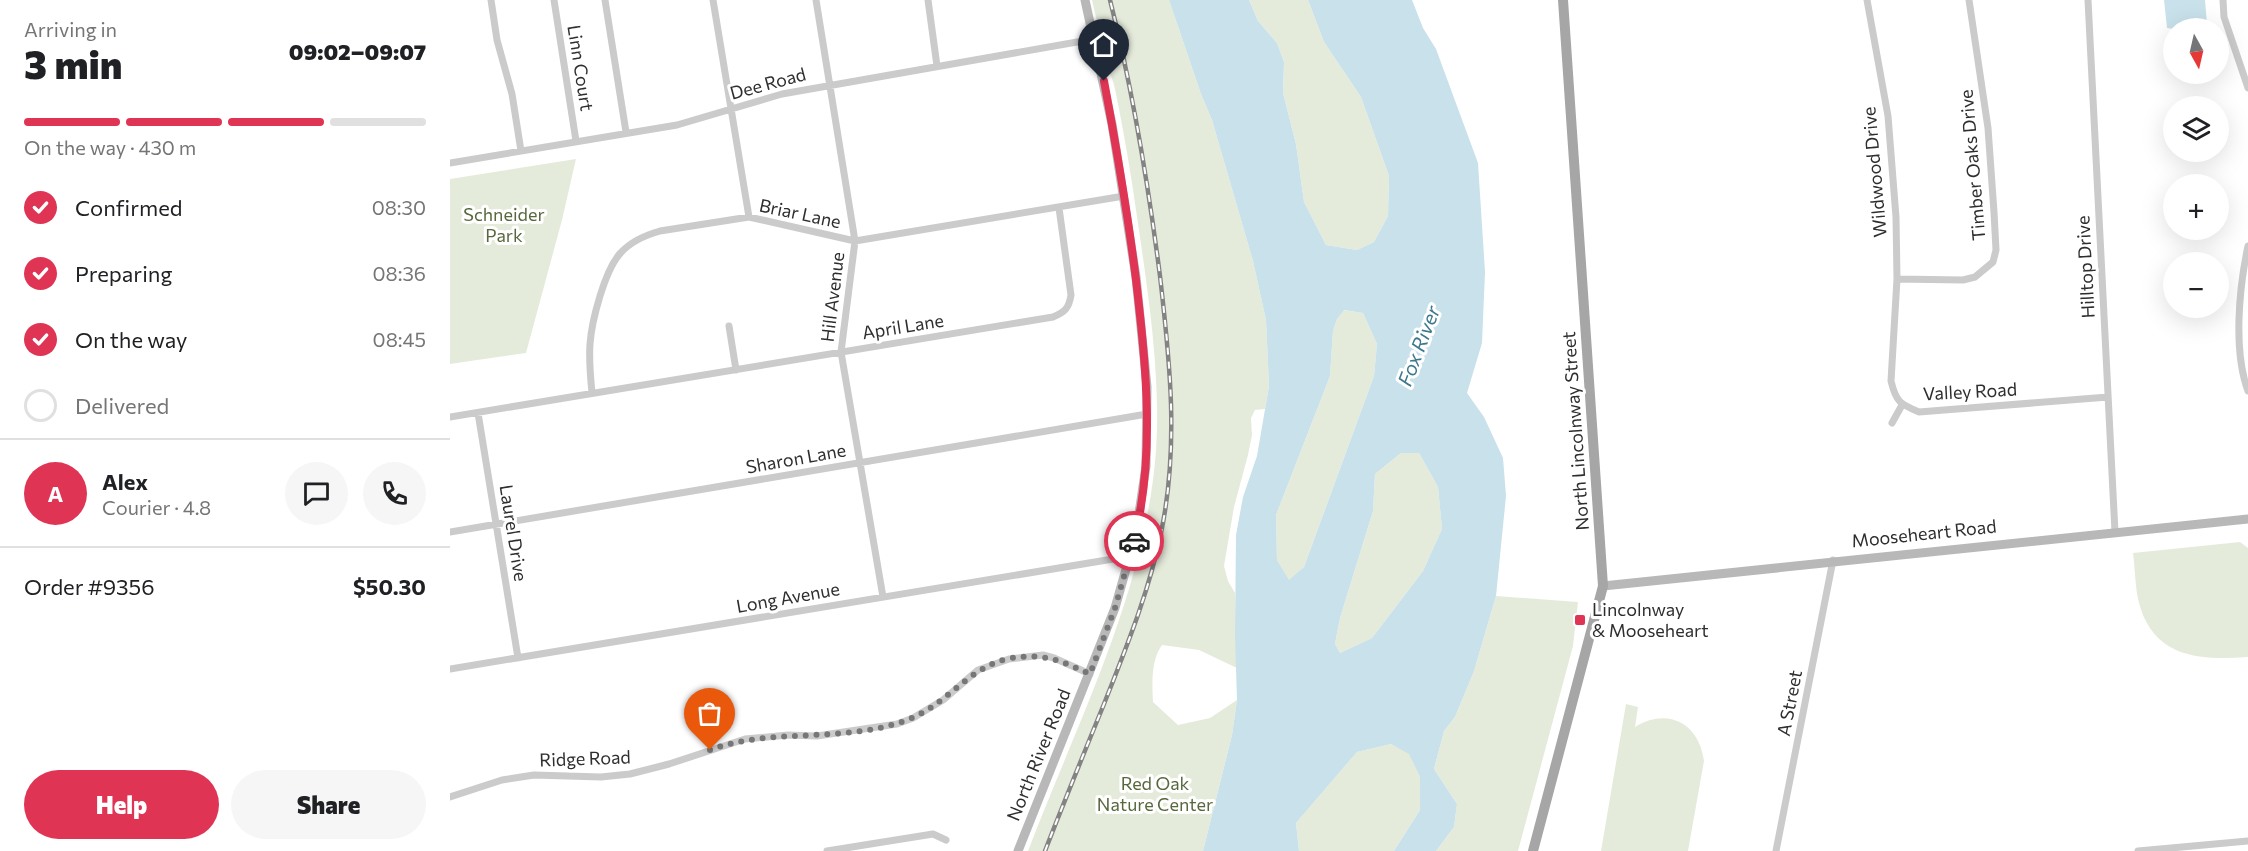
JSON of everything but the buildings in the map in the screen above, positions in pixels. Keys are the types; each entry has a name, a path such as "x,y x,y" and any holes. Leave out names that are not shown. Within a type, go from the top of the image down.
{"main road":[{"name":"North River Road","path":"1018,851 1115,608 1131,556 1144,490 1148,414 1142,332 1112,124 1085,0"},
{"name":"North Lincolnway Street","path":"1533,851 1603,586 1563,0"},
{"name":"Mooseheart Road","path":"1603,586 1833,560 2248,519"}],"street":[{"path":"491,0 497,40 512,94 521,151"},
{"name":"Linn Court","path":"554,0 576,141"},
{"name":"Linn Court","path":"605,0 626,132"},
{"path":"713,0 749,217"},
{"name":"Hill Avenue","path":"816,0 855,241 841,352 884,597"},
{"path":"927,0 937,66"},
{"name":"Wildwood Drive","path":"1867,0 1888,116 1896,217 1895,342"},
{"name":"Timber Oaks Drive","path":"1897,279 1963,280 1975,277 1993,261 1996,250 1988,128 1969,0"},
{"name":"Hilltop Drive","path":"2088,0 2115,532"},
{"path":"2223,0 2224,17 2248,88"},
{"name":"Dee Road","path":"450,163 676,125 782,94 1094,39"},
{"name":"Briar Lane","path":"592,393 588,356 591,324 608,271 618,255 634,241 660,231 749,217 855,241 1124,196"},
{"name":"April Lane","path":"450,417 1053,317 1064,312 1070,305 1071,295 1059,208"},
{"path":"2248,246 2239,302 2242,376 2248,391"},
{"path":"729,326 736,370"},
{"name":"Valley Road","path":"1895,342 1891,381 1895,396 1902,405 1919,412 2108,397"},
{"path":"1892,423 1902,405"},
{"name":"Laurel Drive","path":"478,413 498,524 518,658"},
{"name":"Sharon Lane","path":"450,532 1148,414"},
{"name":"Long Avenue","path":"450,669 1131,556"},
{"name":"A Street","path":"1776,851 1833,560"},
{"name":"Ridge Road","path":"450,797 502,780 534,775 601,777 630,774 745,739 788,735 829,735 897,723 943,700 978,670 1009,659 1042,656 1054,658 1090,674"},
{"path":"826,851 933,834 946,840"},
{"path":"2138,851 2248,841"}],"green space":[{"name":"Red Oak Nature Center","path":"1092,0 1169,0 1212,120 1253,261 1266,320 1269,386 1265,409 1255,410 1251,418 1252,435 1234,507 1224,566 1228,581 1235,593 1237,668 1199,650 1162,645 1158,651 1153,672 1153,702 1178,725 1210,718 1237,700 1232,735 1203,851 1028,851 1088,704 1124,605 1149,504 1156,451 1157,393 1145,274 1119,109"},
{"path":"1249,0 1308,0 1324,42 1361,97 1389,176 1388,216 1374,242 1357,250 1326,245 1304,202 1296,144 1283,93 1284,62 1277,43 1258,21"},
{"name":"Schneider Park","path":"576,159 526,353 450,364 450,179"},
{"path":"1343,310 1363,313 1377,344 1374,376 1304,567 1289,581 1277,560 1276,515 1330,376 1333,331"},
{"path":"1401,453 1419,453 1438,487 1442,529 1423,571 1372,638 1340,653 1335,644 1340,618 1373,511 1375,474"},
{"path":"2240,542 2248,548 2248,657 2195,656 2165,644 2144,618 2138,599 2133,553"},
{"path":"1496,596 1578,602 1573,646 1518,851 1436,851 1454,827 1457,804 1434,769 1444,731 1455,717 1474,671"},
{"path":"1626,704 1638,707 1635,727 1647,721 1659,719 1680,722 1689,728 1701,748 1704,761 1688,851 1601,851"},
{"path":"1391,744 1409,753 1420,777 1420,810 1394,851 1299,851 1296,823 1357,752"}],"water":[{"name":"Fox River","path":"1169,0 1249,0 1258,21 1277,43 1284,62 1283,93 1296,144 1304,202 1326,245 1357,250 1374,242 1388,216 1389,176 1361,97 1324,42 1308,0 1412,0 1423,28 1436,49 1478,163 1485,272 1482,343 1467,393 1484,417 1503,458 1506,496 1496,596 1474,671 1455,717 1444,731 1434,769 1457,804 1454,827 1436,851 1394,851 1420,810 1420,777 1409,754 1391,744 1357,752 1296,823 1299,851 1203,851 1232,735 1237,700 1236,535 1243,497 1257,456 1269,386 1266,320 1253,261 1212,120","holes":["1344,310 1363,313 1377,344 1374,376 1304,567 1289,580 1277,560 1276,515 1330,376 1333,331 1337,319","1401,453 1419,453 1438,487 1442,529 1423,571 1372,638 1340,653 1335,644 1340,618 1373,511 1375,474"]},
{"path":"2164,0 2205,0 2206,18 2166,18"}],"railway":[{"path":"1045,851 1143,598 1161,533 1170,469 1171,404 1160,276 1139,137 1110,0"}],"way so far":[{"path":"710,750 731,742 759,737 841,734 897,723 928,710 978,670 1009,659 1031,655 1054,658 1090,674 1124,582 1134,541"}],"place":[{"name":"Lincolnway & Mooseheart","path":"1580,620"}],"route":[{"path":"1104,81 1138,291 1147,387 1148,441 1144,490 1134,541"}]}
